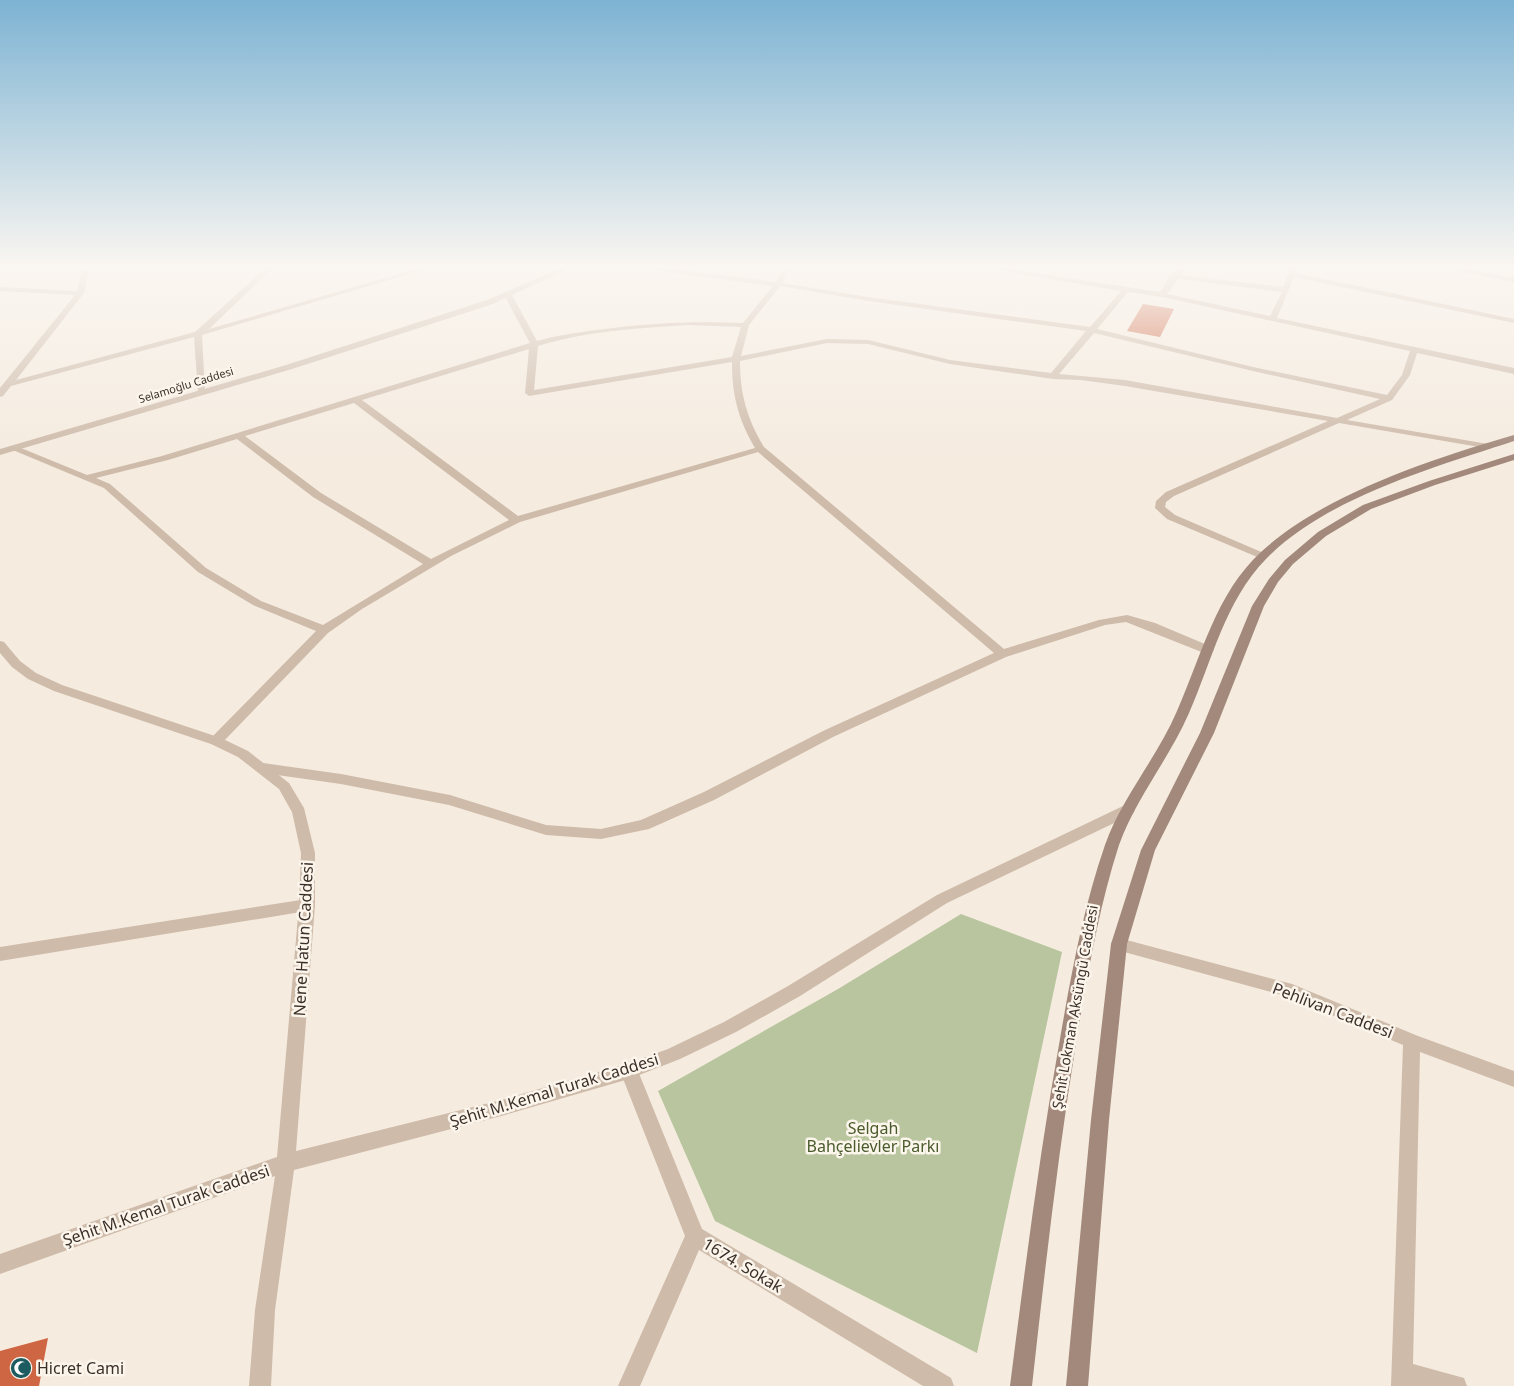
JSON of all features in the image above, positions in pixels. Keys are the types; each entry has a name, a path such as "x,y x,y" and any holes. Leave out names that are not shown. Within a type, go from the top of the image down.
{"main road":[{"name":"Şehit Lokman Aksüngü Caddesi","path":"1021,1386 1060,1084 1085,944 1096,898 1114,840 1128,810 1181,717 1208,650 1240,583 1262,556 1290,532 1319,515 1366,491 1514,438"},
{"path":"1077,1386 1100,1120 1119,944 1148,850 1162,819 1208,733 1258,606 1273,581 1289,562 1322,534 1367,507 1432,483 1514,457"}],"street":[{"path":"0,394 51,330"},
{"path":"198,334 203,330"},
{"path":"9,384 213,330"},
{"name":"Selamoğlu Caddesi","path":"0,452 289,367 403,330"},
{"path":"526,330 534,344 529,393 736,359 827,341 850,340 868,342 950,362 1053,376 1081,376 1339,419 1488,447"},
{"path":"89,477 165,458 239,436 534,344 556,338 614,330"},
{"path":"744,330 736,359 736,387 747,427 760,449 1002,654"},
{"path":"1053,376 1092,330 1389,398"},
{"path":"1324,330 1514,371"},
{"path":"198,334 202,392"},
{"path":"1262,556 1171,517 1160,508 1161,501 1170,494 1389,398 1406,375 1414,350"},
{"path":"356,400 516,520"},
{"path":"239,436 317,495 430,563"},
{"path":"13,448 60,469 89,477 107,486 202,570 257,603 324,630"},
{"path":"216,741 324,630 430,563 516,520 760,449"},
{"path":"263,768 341,779 450,800 546,830 601,834 644,825 709,796 828,734 1002,654 1103,622 1128,618 1208,650"},
{"name":"Nene Hatun Caddesi","path":"0,646 16,664 32,676 58,688 216,741 244,754 284,786 299,812 308,853 307,905 286,1163 265,1310 260,1386"},
{"name":"Şehit M.Kemal Turak Caddesi","path":"0,1264 286,1163 501,1108 629,1071 674,1054 730,1027 843,962 942,899 1128,810"},
{"path":"1,956 307,905"},
{"name":"Pehlivan Caddesi","path":"1119,944 1292,991 1412,1041 1514,1079"},
{"path":"1412,1041 1402,1379 1456,1386"},
{"name":"1674. Sokak","path":"629,1071 694,1236 943,1386"},
{"path":"629,1386 694,1236"}],"green space":[{"name":"Selgah Bahçelievler Parkı","path":"961,914 1062,952 977,1353 715,1221 658,1091 838,989"}],"building":[{"path":"1128,330 1164,330 1160,337 1127,331"},
{"name":"Hicret Cami","path":"48,1338 39,1386 0,1386 0,1351"}],"place":[{"name":"Hicret Cami","path":"21,1368"}]}
